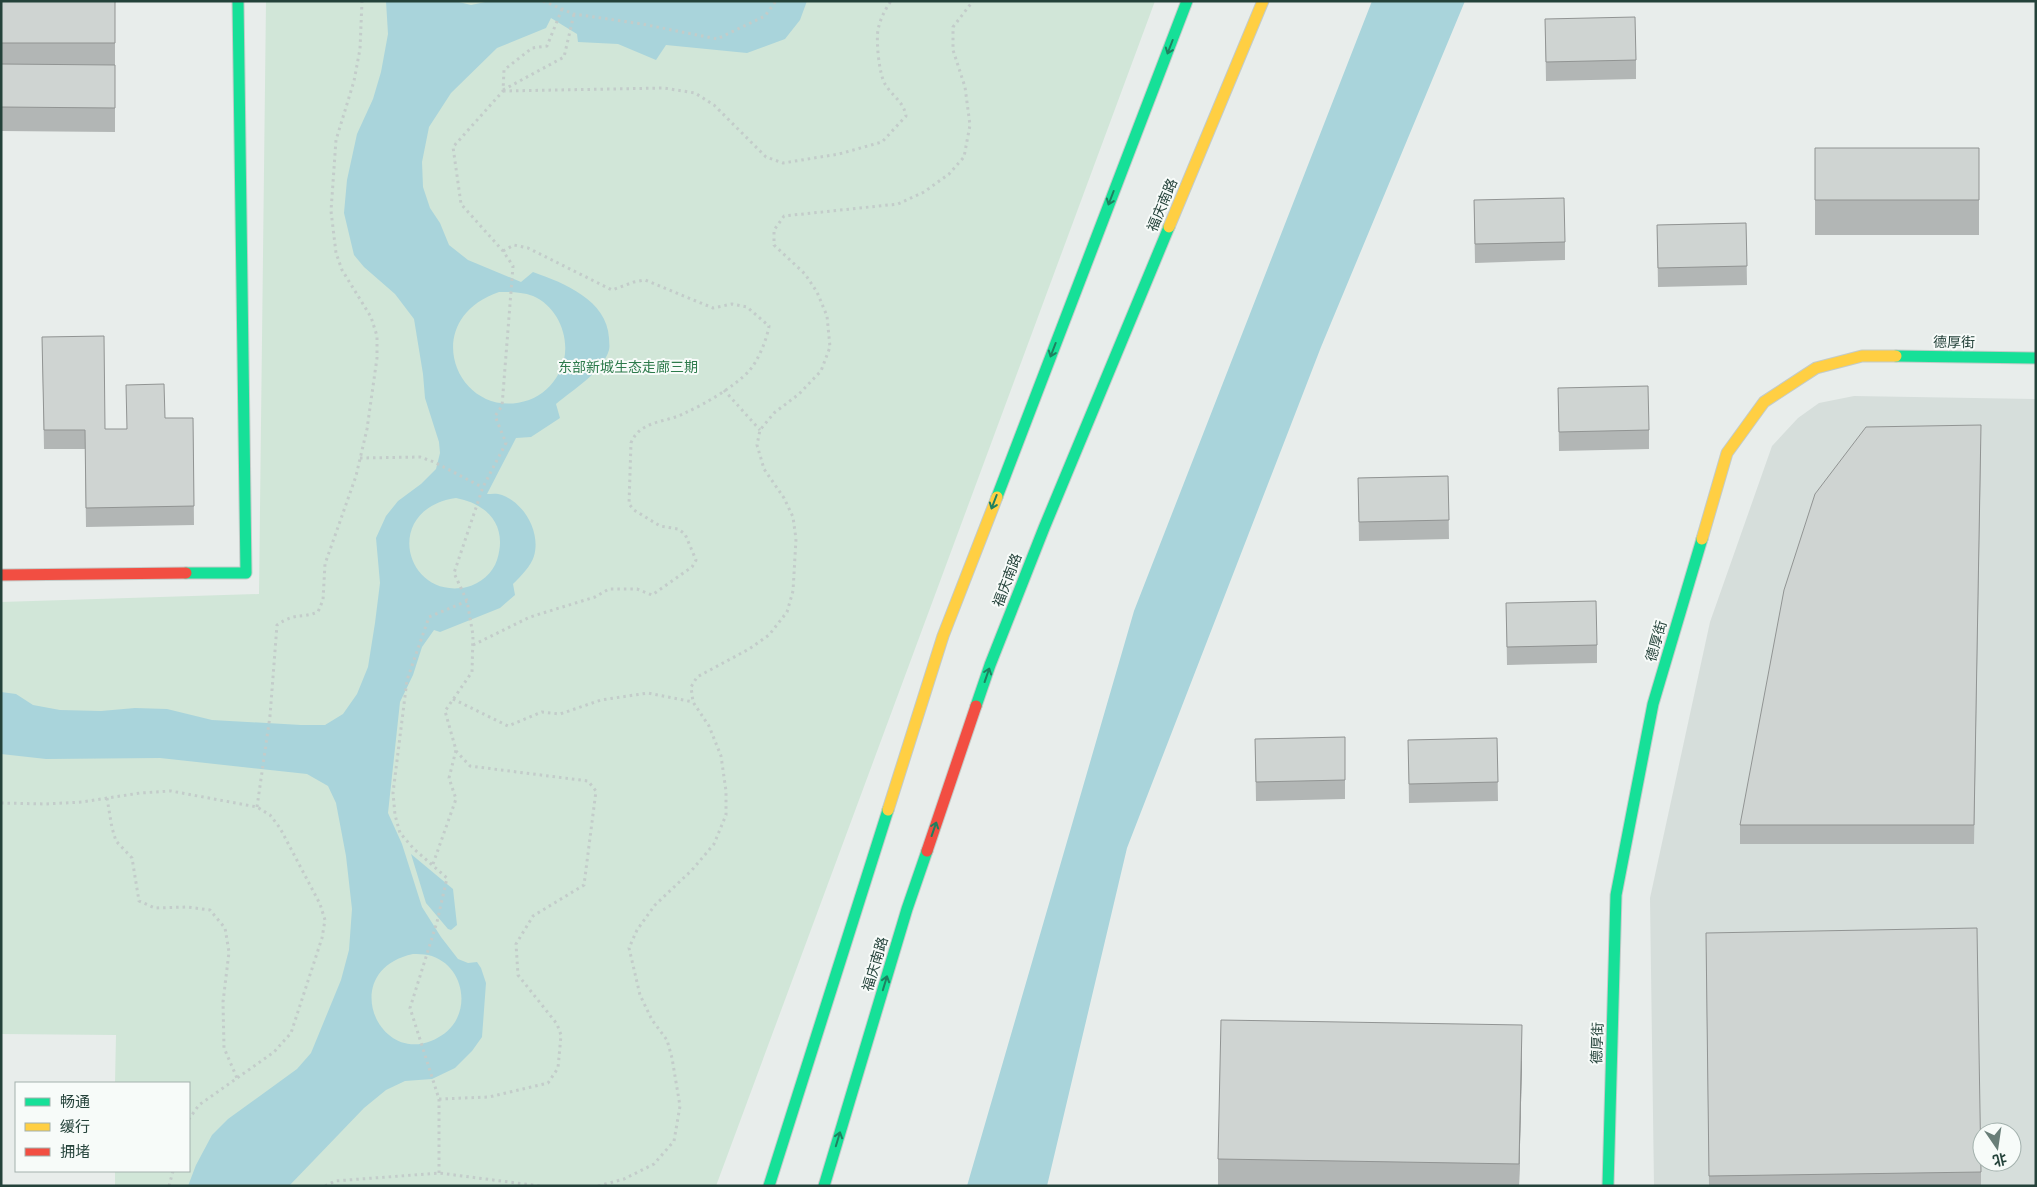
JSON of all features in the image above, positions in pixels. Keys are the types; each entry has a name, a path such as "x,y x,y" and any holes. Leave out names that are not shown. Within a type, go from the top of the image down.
{"main road":[{"path":"1,575 246,573 238,1"},
{"path":"769,1186 943,636 1187,1"},
{"name":"福庆南路","path":"824,1186 907,909 990,665 1051,510 1263,1"},
{"name":"德厚街","path":"1608,1186 1616,895 1653,704 1727,453 1764,402 1816,368 1862,356 2036,358"}],"path":[{"path":"257,806 263,775 270,716 277,625 290,616 310,615 318,612 324,592 324,564 356,476 367,429 377,358 377,336 371,317 342,270 336,253 331,211 336,140 354,81 360,49 362,1"},
{"path":"543,1 574,14 642,24 717,39 765,16 776,1"},
{"path":"503,90 664,88 696,92 714,105 766,156 783,163 839,154 882,142 906,116 905,109 884,84 881,74 878,31 882,15 891,1"},
{"path":"598,1186 624,1179 654,1164 674,1141 680,1106 672,1058 667,1040 652,1020 640,995 629,948 637,930 655,906 692,870 714,844 726,815 726,791 722,756 709,726 693,702 691,686 697,678 769,635 787,612 793,591 796,539 793,517 784,498 764,468 758,445 760,430 774,413 800,394 820,372 830,348 827,316 817,292 805,274 774,245 774,230 784,216 898,204 924,192 949,174 959,163 964,157 970,125 965,87 953,50 953,27 973,1"},
{"path":"503,90 504,70 532,48 547,46 562,9"},
{"path":"439,1099 488,1097 548,1083 558,1068 562,1034 518,976 516,944 533,916 584,885 596,791 588,781 470,766 456,750 445,712 472,672 474,635 466,601 454,573 483,487 506,443 495,416 502,406 513,266 503,251 461,204 453,147 503,90 564,57 574,14"},
{"path":"473,645 530,617 595,597 609,589 637,589 652,595 692,567 696,560 685,534 678,529 660,526 634,510 629,504 631,444 634,435 644,428 666,418 684,414 724,390 750,370 768,337 770,326 747,307 732,304 713,308 645,280 612,290 528,248 514,246 503,251"},
{"path":"724,390 760,430"},
{"path":"360,458 420,457 434,462 483,487"},
{"path":"439,1173 439,1099 410,1008 437,922 447,878 434,864 414,849 400,833 395,815 393,793 407,680 429,617 466,601"},
{"path":"453,699 508,726 542,712 560,714 601,700 648,693 693,702"},
{"path":"434,864 456,799 449,778 456,750"},
{"path":"1,803 46,804 171,791 257,806 270,815 280,828 320,904 325,920 322,938 291,1033 274,1052 199,1105 190,1118"},
{"path":"107,798 116,842 132,858 139,901 155,908 187,907 210,910 225,928 229,952 223,1002 224,1048 237,1078"},
{"path":"169,1186 173,1172"},
{"path":"325,1186 344,1180 439,1173 540,1186"}],"shaded area":[{"path":"1854,396 2036,399 2036,1186 1654,1186 1650,898 1710,622 1772,446 1798,418 1819,403"}],"green space":[{"name":"东部新城生态走廊三期","path":"266,1 1155,1 716,1186 115,1186 115,1172 190,1172 190,1082 115,1082 116,1035 1,1034 1,602 259,594"}],"water":[{"path":"386,1 455,1 471,5 490,1 807,1 800,20 785,39 747,53 666,45 656,60 618,44 578,42 577,34 551,18 546,28 497,48 451,93 429,127 422,162 423,187 430,208 440,223 449,245 468,260 521,282 533,272 570,288 592,303 601,313 609,338 609,350 601,365 587,380 556,404 560,418 531,437 516,438 487,494 500,494 510,499 524,511 533,528 536,547 533,560 513,584 515,595 500,608 440,632 434,630 422,647 413,675 400,702 388,813 402,844 422,907 458,959 468,963 477,962 481,968 486,983 482,1037 472,1051 455,1068 432,1079 405,1081 386,1090 364,1108 289,1186 188,1186 196,1165 212,1135 228,1119 297,1069 311,1053 341,980 349,950 352,909 346,856 336,803 328,786 307,774 160,758 46,759 1,754 1,692 16,694 33,705 60,710 167,709 212,720 301,725 325,725 343,714 357,694 368,667 380,583 376,538 386,516 398,501 421,484 436,469 440,453 439,442 425,398 414,319 395,294 364,267 354,255 344,213 347,180 357,134 373,99 381,72 388,34","holes":["499,292 512,292 533,296 551,309 562,329 565,351 559,373 546,390 529,400 504,403 483,397 467,384 456,366 453,345 458,324 473,306","456,498 477,505 493,518 500,537 500,548 495,565 477,583 467,587 446,588 429,581 416,568 410,552 410,535 417,519 432,506","413,954 426,955 438,959 454,973 461,992 459,1012 455,1022 438,1038 411,1044 395,1039 382,1027 374,1012 372,994 377,977 390,963"]},
{"path":"1372,1 1465,1 1321,347 1127,848 1047,1186 967,1186 1134,611"},
{"path":"411,854 453,889 457,925 451,930 448,929 426,903"}],"building":[{"path":"1,1 115,1 115,43 1,43"},
{"path":"1635,17 1636,60 1546,62 1545,19"},
{"path":"1,64 115,65 115,108 1,107"},
{"path":"1815,148 1979,148 1979,200 1815,200"},
{"path":"1564,198 1565,242 1475,244 1474,200"},
{"path":"1746,223 1747,266 1658,268 1657,225"},
{"path":"104,336 105,429 127,429 126,385 164,384 165,418 193,418 194,506 86,508 85,430 44,430 42,337"},
{"path":"1648,386 1649,430 1559,432 1558,388"},
{"path":"1981,425 1974,825 1740,825 1784,590 1815,494 1866,427"},
{"path":"1448,476 1449,520 1359,522 1358,478"},
{"path":"1596,601 1597,645 1507,647 1506,603"},
{"path":"1345,737 1345,780 1256,782 1255,739"},
{"path":"1497,738 1498,782 1409,784 1408,740"},
{"path":"1977,928 1980,1122 1972,1122 1972,1172 1981,1172 1709,1176 1706,933"},
{"path":"1221,1020 1522,1025 1519,1164 1218,1159"}],"traffic: fast":[{"path":"186,573 246,573 238,1"},
{"path":"997,497 1187,1"},
{"path":"976,706 990,665 1044,528 1169,227"},
{"path":"1896,356 2036,358"},
{"path":"1608,1186 1616,895 1653,704 1702,539"},
{"path":"769,1186 888,810"},
{"path":"824,1186 907,909 927,851"}],"traffic: slow":[{"path":"1169,227 1263,1"},
{"path":"1702,539 1727,453 1764,402 1816,368 1862,356 1896,356"},
{"path":"888,810 943,636 997,497"}],"traffic: jam":[{"path":"1,575 186,573"},
{"path":"927,851 976,706"}]}
